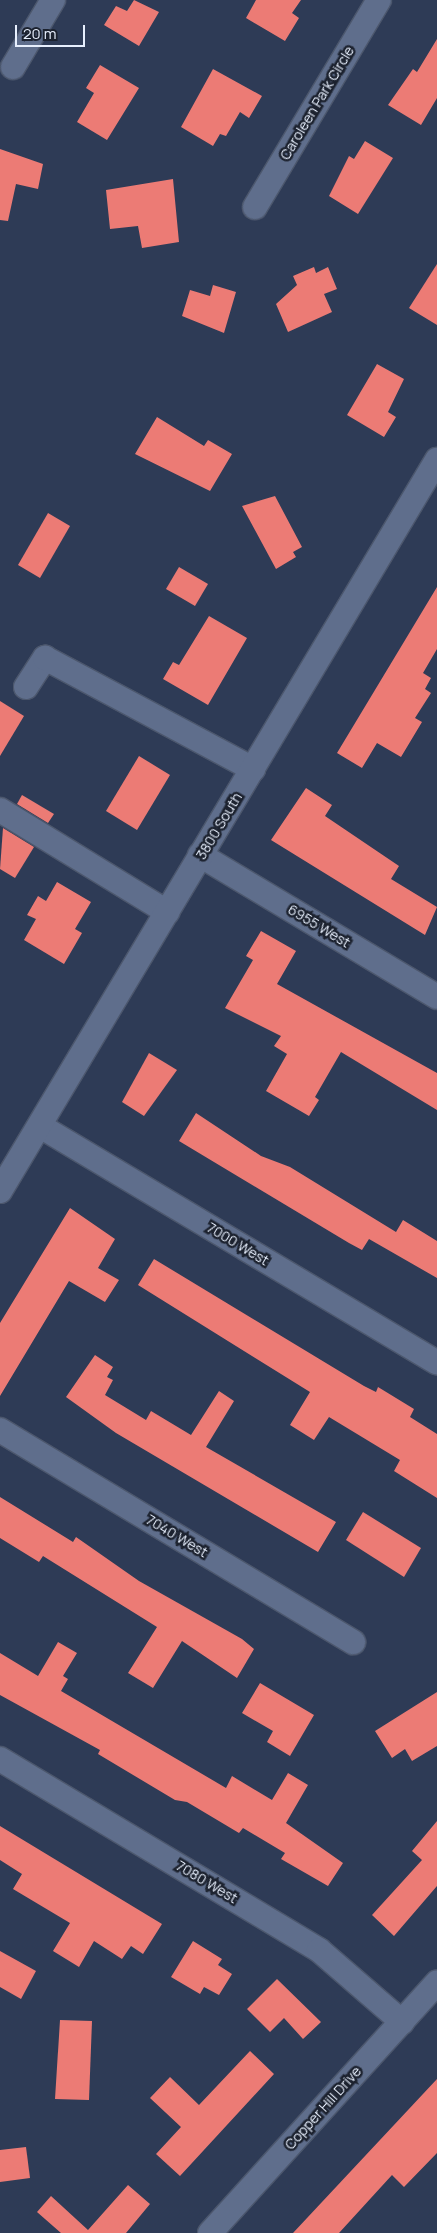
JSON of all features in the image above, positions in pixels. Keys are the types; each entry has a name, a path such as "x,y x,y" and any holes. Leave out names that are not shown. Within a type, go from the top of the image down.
{"street":[{"path":"13,66 53,0"},
{"name":"Caroleen Park Circle","path":"255,207 379,0"},
{"name":"3800 South","path":"0,1191 437,460"},
{"path":"26,687 45,658 253,769"},
{"path":"0,810 167,912"},
{"name":"6955 West","path":"200,856 437,998"},
{"name":"7000 West","path":"40,1126 437,1363"},
{"name":"7040 West","path":"0,1430 353,1642"},
{"name":"7080 West","path":"0,1759 318,1950 402,2022"},
{"name":"Copper Hill Drive","path":"210,2233 437,1983"}],"building":[{"path":"134,0 159,12 139,46 104,25 116,6 127,11"},
{"path":"256,0 301,0 292,13 299,18 285,41 246,18"},
{"path":"437,39 437,98 421,125 388,105 413,69 417,72"},
{"path":"100,65 139,88 107,140 77,122 94,93 86,88"},
{"path":"213,69 262,96 249,118 240,112 226,136 220,134 213,146 181,127"},
{"path":"365,141 393,158 358,214 329,196 349,156 354,159"},
{"path":"0,149 43,164 38,189 16,184 8,221 0,220"},
{"path":"173,179 179,242 142,248 138,226 110,229 106,190"},
{"path":"437,264 437,325 409,308"},
{"path":"314,267 316,273 328,267 337,289 324,294 332,312 288,332 276,304 297,285 293,276"},
{"path":"213,285 236,292 224,333 182,316 190,290 210,296"},
{"path":"377,364 404,379 388,412 396,417 384,437 347,415"},
{"path":"157,417 204,446 208,440 232,454 210,491 135,454"},
{"path":"275,496 302,547 293,552 296,557 276,569 242,506"},
{"path":"48,513 70,526 40,578 18,565"},
{"path":"179,567 208,584 195,606 166,589"},
{"path":"437,587 437,649 423,673 431,678 425,689 431,693 415,718 422,722 401,757 377,743 362,768 337,753"},
{"path":"209,616 247,638 208,705 163,679 173,662 179,665"},
{"path":"0,701 24,716 0,756"},
{"path":"139,756 170,775 137,830 106,811"},
{"path":"306,788 332,805 325,816 399,866 391,879 437,907 425,935 271,840"},
{"path":"22,795 54,814 48,823 17,804"},
{"path":"3,828 34,847 15,878 0,869"},
{"path":"57,882 91,902 75,929 82,933 64,964 24,940 36,919 27,915 38,896 46,901"},
{"path":"261,931 296,951 277,984 437,1073 437,1110 341,1052 315,1097 319,1100 309,1116 266,1091 287,1054 274,1046 281,1036 225,1008 253,960 246,956"},
{"path":"149,1053 177,1070 144,1116 122,1102"},
{"path":"196,1113 261,1156 290,1167 396,1232 403,1220 437,1241 437,1278 369,1239 362,1250 179,1141"},
{"path":"70,1208 115,1239 98,1268 119,1280 105,1302 69,1281 0,1396 0,1323"},
{"path":"154,1259 364,1386 376,1392 378,1387 414,1409 410,1417 437,1434 437,1498 394,1471 400,1460 329,1417 314,1440 290,1425 310,1392 138,1285"},
{"path":"95,1355 113,1367 107,1377 113,1380 105,1395 146,1420 151,1411 191,1435 219,1391 234,1401 206,1447 336,1522 318,1552 116,1433 66,1397"},
{"path":"0,1497 73,1542 76,1537 139,1581 242,1639 254,1649 237,1678 182,1641 153,1688 128,1673 157,1627 43,1556 39,1562 0,1538"},
{"path":"363,1512 421,1548 404,1577 346,1540"},
{"path":"58,1642 77,1653 63,1676 68,1679 61,1691 226,1788 232,1776 272,1800 288,1773 308,1785 286,1823 343,1863 328,1886 281,1859 285,1853 243,1828 239,1833 187,1802 175,1800 98,1754 100,1750 0,1695 0,1653 38,1676"},
{"path":"260,1683 314,1715 290,1756 267,1742 273,1731 242,1713"},
{"path":"437,1692 437,1746 412,1761 405,1749 392,1758 375,1731"},
{"path":"437,1821 437,1886 394,1936 372,1915 422,1860 412,1851"},
{"path":"0,1826 162,1924 143,1954 131,1946 122,1959 94,1941 79,1967 53,1951 70,1923 13,1889 22,1874 0,1860"},
{"path":"193,1941 222,1959 218,1965 232,1974 219,1995 204,1987 200,1994 171,1977"},
{"path":"0,1951 36,1971 21,1999 0,1987"},
{"path":"277,1979 321,2022 303,2039 284,2018 270,2032 247,2009"},
{"path":"60,2020 92,2021 89,2100 55,2099"},
{"path":"250,2051 274,2074 180,2176 156,2154 181,2127 150,2098 170,2077 199,2105"},
{"path":"437,2079 437,2153 404,2187 392,2175 339,2233 293,2233"},
{"path":"26,2147 30,2178 0,2182 0,2150"},
{"path":"128,2185 150,2204 126,2233 61,2233 37,2212 51,2196 88,2230"}]}
